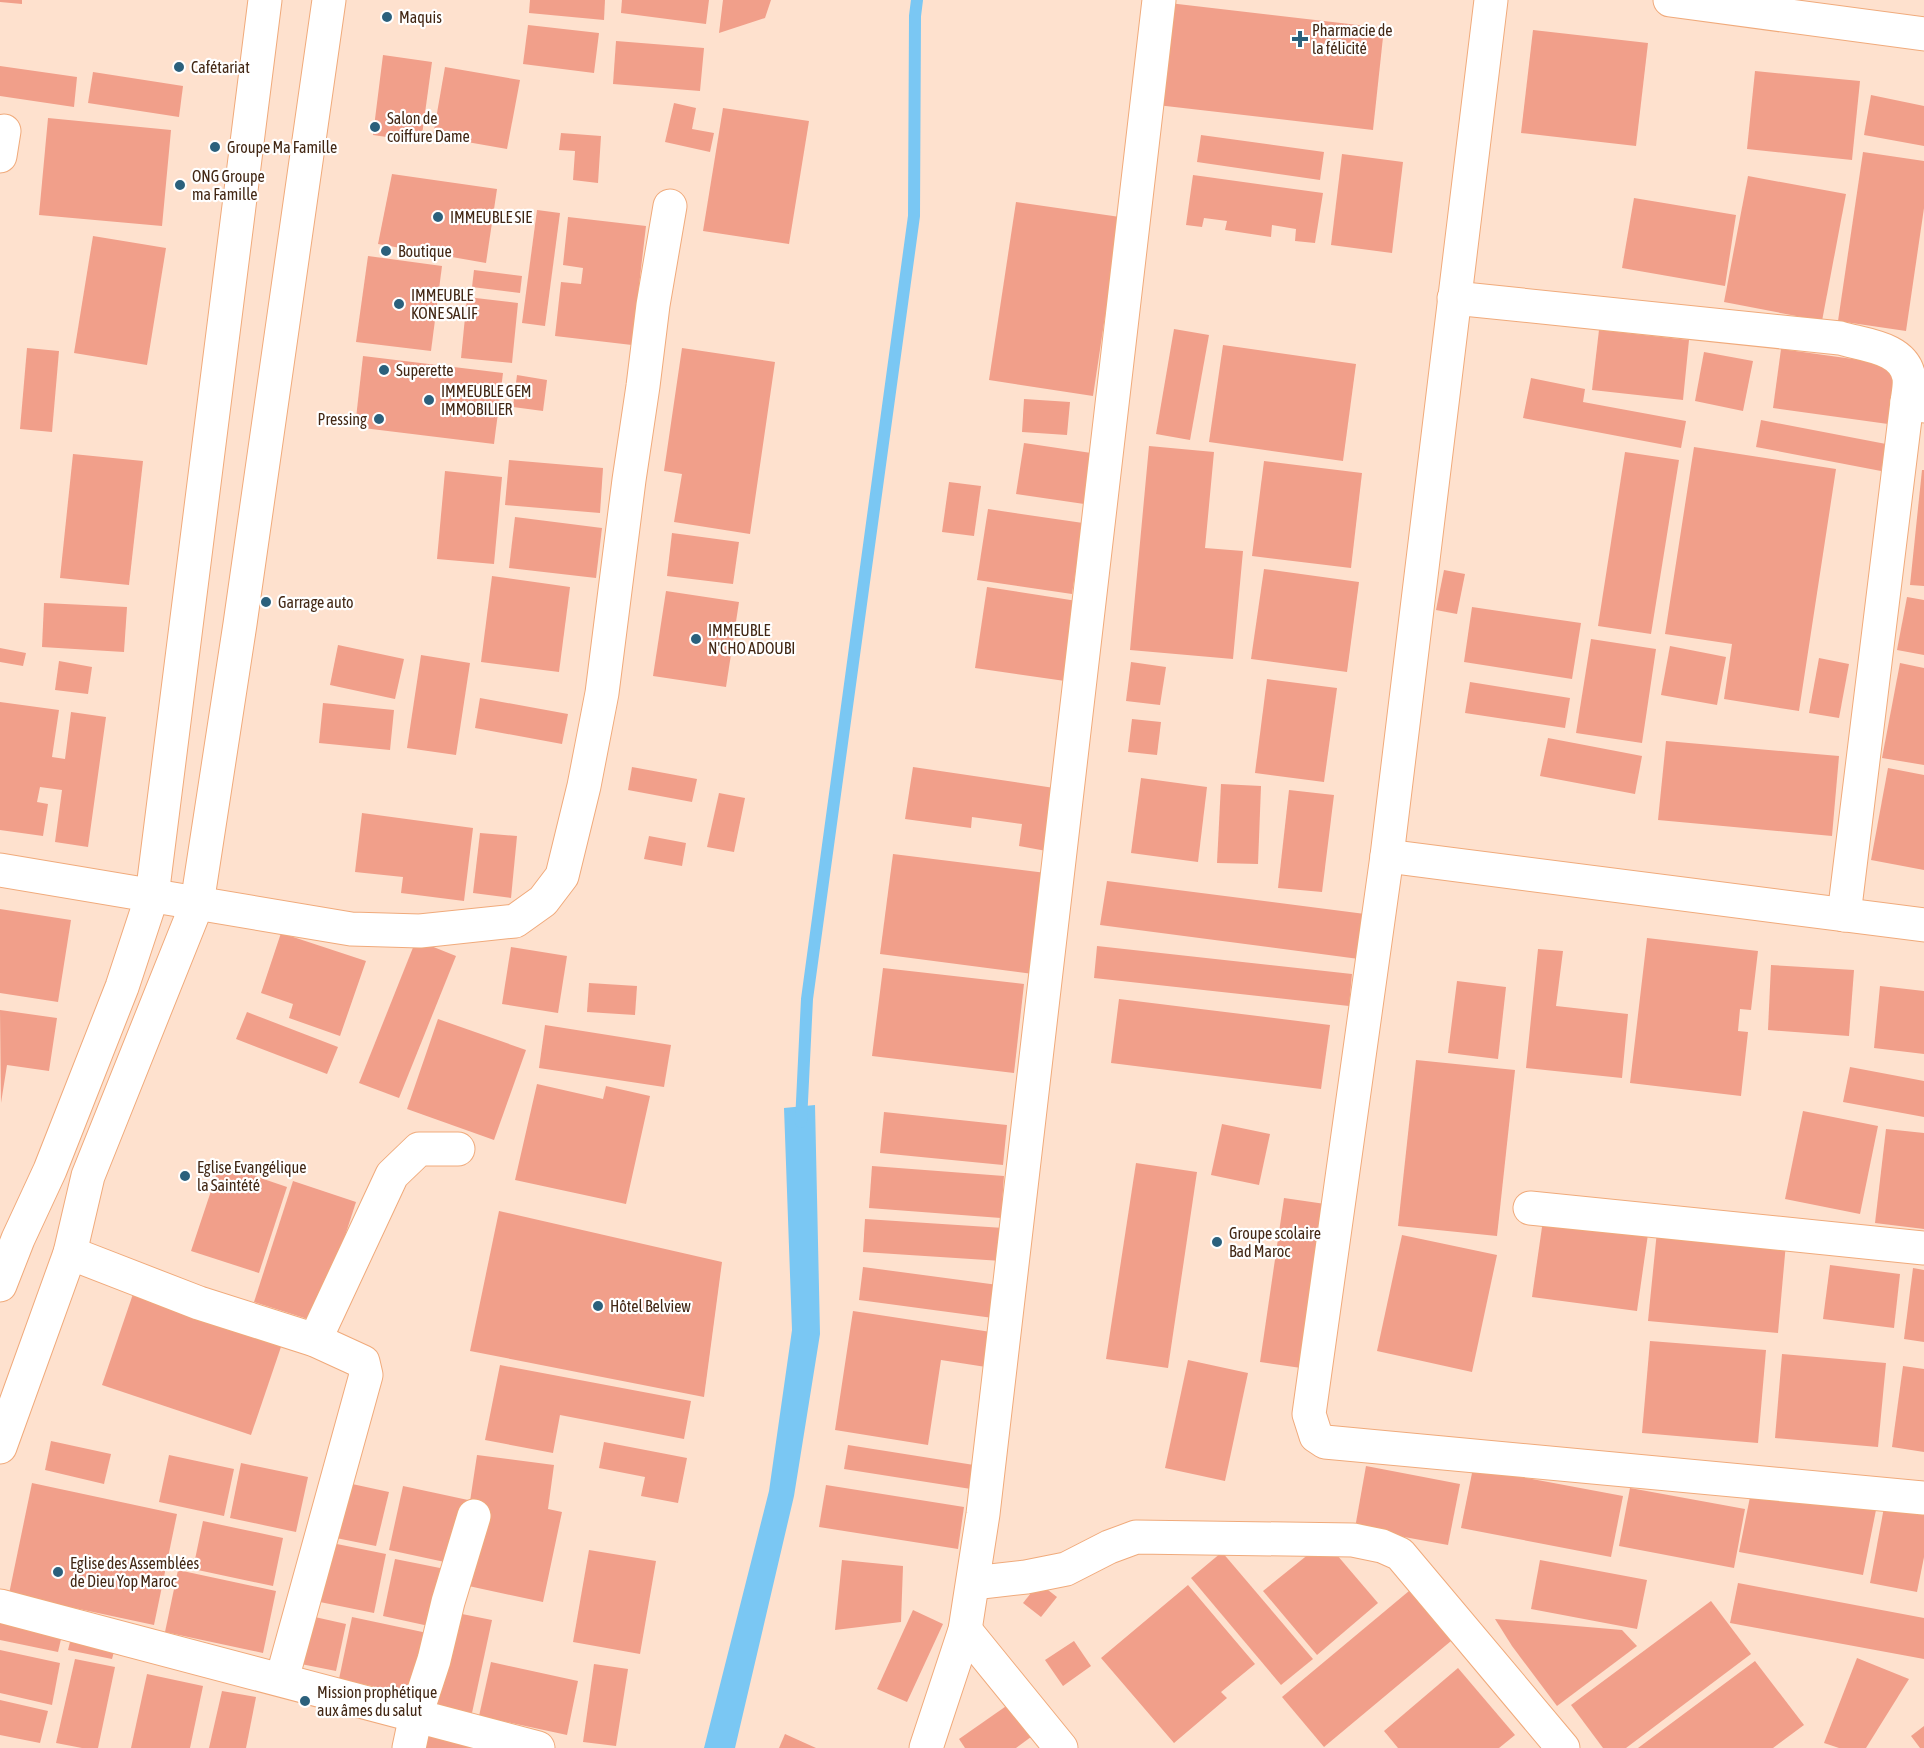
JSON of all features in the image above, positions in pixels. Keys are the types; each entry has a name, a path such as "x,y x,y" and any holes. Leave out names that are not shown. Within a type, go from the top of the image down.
{"street":[{"path":"0,1285 18,1239 50,1170 122,987 152,896 265,0"},
{"path":"0,1447 70,1253 88,1176 197,904 240,624 329,0"},
{"path":"926,1748 965,1630 984,1502 1159,0"},
{"path":"1491,0 1387,856 1309,1414 1316,1436 1325,1442 1924,1498"},
{"path":"1670,0 1924,33"},
{"path":"0,870 351,929 420,930 514,921 543,901 562,876 584,786 602,693 628,480 653,305 670,206"},
{"path":"1455,298 1840,338 1891,352 1903,362 1916,404 1844,915"},
{"path":"1387,856 1924,925"},
{"path":"315,1340 392,1175 418,1149 458,1149"},
{"path":"1530,1208 1924,1248"},
{"path":"70,1253 199,1303 315,1340 363,1362 366,1376 282,1679"},
{"path":"409,1748 416,1715 434,1660 448,1602 474,1516"},
{"path":"973,1583 1066,1569 1109,1547 1136,1537 1353,1540 1382,1546 1400,1554 1563,1748"},
{"path":"0,1606 538,1748"},
{"path":"965,1630 1061,1748"}],"water":[{"path":"815,1105 820,1334 794,1496 735,1748 704,1748 769,1491 792,1330 784,1108"}],"building":[{"path":"0,0 22,0 22,4 0,2"},
{"path":"530,0 605,0 604,20 529,13"},
{"path":"622,0 709,0 706,24 621,13"},
{"path":"723,0 771,0 765,18 719,33"},
{"path":"1169,3 1384,28 1373,130 1157,105"},
{"path":"528,25 599,33 594,73 523,64"},
{"path":"1533,30 1648,43 1636,146 1521,133"},
{"path":"616,41 704,48 700,91 613,84"},
{"path":"383,55 432,62 421,142 373,135"},
{"path":"0,66 77,77 74,107 0,96"},
{"path":"445,67 520,80 507,149 433,136"},
{"path":"1755,71 1860,81 1852,160 1747,149"},
{"path":"93,72 183,86 179,117 88,103"},
{"path":"1871,95 1924,106 1924,146 1864,135"},
{"path":"674,103 696,108 692,129 714,133 710,152 665,142"},
{"path":"723,108 809,121 789,244 703,231"},
{"path":"48,118 171,130 162,226 39,215"},
{"path":"561,133 601,136 598,183 573,180 575,151 559,150"},
{"path":"1201,135 1324,152 1320,180 1197,162"},
{"path":"1863,152 1924,161 1924,208 1906,331 1838,321"},
{"path":"1342,154 1403,162 1392,253 1331,245"},
{"name":"IMMEUBLE SIE","path":"392,174 497,189 486,263 378,244"},
{"path":"1193,175 1323,193 1315,243 1295,241 1296,229 1272,225 1271,237 1225,230 1227,221 1204,218 1202,227 1186,225"},
{"path":"1748,176 1846,194 1822,321 1724,302"},
{"path":"1634,198 1736,215 1725,286 1622,268"},
{"path":"1016,202 1120,217 1093,396 989,380"},
{"path":"537,210 560,213 545,326 522,323"},
{"path":"568,217 646,226 632,345 555,336 561,282 581,284 583,268 563,265"},
{"path":"93,236 166,248 147,365 74,353"},
{"name":"IMMEUBLE KONE SALIF","path":"368,256 442,266 431,351 356,342"},
{"path":"474,270 522,276 520,293 472,287"},
{"path":"467,297 518,303 512,363 461,358"},
{"path":"1174,329 1209,335 1190,440 1156,434"},
{"path":"1599,330 1689,340 1683,400 1592,390"},
{"path":"1223,345 1356,364 1343,461 1209,442"},
{"path":"27,348 59,351 52,432 20,429"},
{"path":"682,348 775,362 750,534 674,522 682,474 664,471"},
{"path":"1781,349 1896,365 1888,424 1773,408"},
{"path":"1704,352 1753,361 1743,411 1695,401"},
{"name":"IMMEUBLE GEM IMMOBILIER","path":"363,356 503,373 494,444 355,427"},
{"path":"517,375 547,380 543,411 513,407"},
{"path":"1531,378 1585,389 1583,402 1686,421 1681,448 1523,418"},
{"path":"1024,399 1070,402 1067,435 1022,432"},
{"path":"1761,420 1886,444 1881,471 1756,447"},
{"path":"1024,443 1098,454 1091,505 1016,494"},
{"path":"1149,446 1214,452 1205,548 1243,551 1233,659 1130,650"},
{"path":"1694,447 1836,469 1799,711 1724,699 1732,644 1665,634"},
{"path":"1625,452 1679,460 1651,634 1598,626"},
{"path":"73,454 143,461 129,585 60,578"},
{"path":"509,460 603,468 600,513 505,505"},
{"path":"1264,461 1362,473 1351,568 1252,556"},
{"path":"1922,470 1924,470 1924,586 1910,585"},
{"path":"445,471 502,477 494,564 437,559"},
{"path":"949,482 981,486 974,536 942,532"},
{"path":"988,509 1083,523 1072,594 977,580"},
{"path":"515,517 602,528 596,578 509,568"},
{"path":"672,533 739,542 733,584 667,576"},
{"path":"1264,569 1359,582 1347,672 1251,659"},
{"path":"1444,570 1465,574 1457,614 1436,610"},
{"path":"492,576 570,587 559,672 481,662"},
{"path":"987,587 1077,601 1065,681 975,668"},
{"name":"IMMEUBLE N'CHO ADOUBI","path":"666,591 739,602 726,687 653,676"},
{"path":"1907,597 1924,600 1924,655 1897,650"},
{"path":"44,603 127,607 124,652 42,647"},
{"path":"1472,607 1581,623 1572,679 1464,662"},
{"path":"1591,639 1656,649 1642,743 1576,733"},
{"path":"338,645 404,659 395,699 330,685"},
{"path":"1670,646 1726,657 1717,705 1661,695"},
{"path":"0,648 26,653 23,666 0,662"},
{"path":"421,655 470,663 456,755 407,748"},
{"path":"1819,658 1849,664 1839,718 1809,713"},
{"path":"59,661 92,667 88,694 55,690"},
{"path":"1131,662 1166,667 1160,705 1126,701"},
{"path":"1900,663 1924,668 1924,765 1882,758"},
{"path":"1267,679 1337,688 1324,782 1255,773"},
{"path":"1470,682 1570,698 1565,728 1465,713"},
{"path":"480,698 568,714 562,744 475,728"},
{"path":"0,702 59,710 52,757 65,759 71,712 106,717 88,847 55,842 62,790 40,787 37,802 48,804 43,836 0,830"},
{"path":"323,703 394,710 390,750 319,743"},
{"path":"1132,719 1161,722 1157,755 1128,752"},
{"path":"1548,738 1642,756 1635,794 1540,776"},
{"path":"1666,741 1839,756 1832,836 1658,820"},
{"path":"632,767 697,779 692,802 628,790"},
{"path":"913,767 1061,789 1052,852 1019,846 1022,824 972,817 971,828 905,819"},
{"path":"1888,768 1924,775 1924,870 1871,860"},
{"path":"1141,778 1207,787 1198,862 1131,853"},
{"path":"1221,784 1261,786 1258,864 1217,863"},
{"path":"1289,790 1334,795 1322,892 1278,888"},
{"path":"719,793 745,798 734,852 707,847"},
{"path":"362,813 473,828 464,901 401,893 403,877 355,872"},
{"path":"480,833 517,836 511,898 473,893"},
{"path":"649,836 686,843 682,866 644,859"},
{"path":"893,854 1046,873 1033,974 880,954"},
{"path":"1107,881 1365,914 1359,959 1100,925"},
{"path":"0,909 71,920 58,1002 0,993"},
{"path":"281,933 366,961 340,1036 289,1018 293,1004 261,993"},
{"path":"1647,938 1758,951 1751,1010 1740,1009 1738,1031 1748,1032 1741,1096 1630,1083"},
{"path":"416,940 456,956 399,1098 359,1083"},
{"path":"1097,946 1352,974 1349,1006 1094,978"},
{"path":"511,947 567,956 558,1013 502,1004"},
{"path":"1538,949 1563,951 1556,1006 1628,1014 1622,1078 1526,1068"},
{"path":"1771,965 1854,970 1849,1036 1768,1030"},
{"path":"883,968 1024,984 1014,1073 872,1056"},
{"path":"1457,981 1506,987 1498,1059 1448,1053"},
{"path":"589,983 637,986 635,1015 587,1012"},
{"path":"1880,986 1924,991 1924,1054 1874,1048"},
{"path":"1119,999 1330,1025 1321,1089 1111,1063"},
{"path":"0,1010 57,1018 49,1071 7,1065 1,1103"},
{"path":"247,1012 338,1047 327,1074 236,1039"},
{"path":"438,1019 526,1050 494,1140 407,1109"},
{"path":"545,1025 671,1045 664,1087 539,1068"},
{"path":"1416,1060 1515,1070 1497,1236 1398,1226"},
{"path":"1850,1067 1924,1081 1924,1117 1843,1102"},
{"path":"537,1084 603,1099 606,1086 650,1096 626,1204 515,1180"},
{"path":"1803,1111 1878,1126 1860,1214 1785,1199"},
{"path":"884,1112 1007,1125 1003,1165 880,1153"},
{"path":"1222,1124 1270,1134 1259,1185 1211,1175"},
{"path":"1886,1129 1924,1133 1924,1229 1875,1223"},
{"path":"1136,1163 1197,1172 1168,1368 1106,1359"},
{"path":"220,1164 287,1187 259,1273 191,1251"},
{"path":"872,1166 1004,1176 1001,1218 869,1208"},
{"path":"293,1181 356,1202 317,1322 254,1302"},
{"path":"1284,1198 1332,1205 1308,1369 1260,1362"},
{"name":"Hôtel Belview","path":"499,1211 722,1262 704,1397 470,1351"},
{"path":"865,1219 1004,1228 1002,1261 863,1252"},
{"path":"1543,1220 1648,1234 1637,1311 1532,1297"},
{"path":"1657,1231 1786,1243 1778,1333 1648,1321"},
{"path":"1402,1235 1497,1255 1472,1372 1377,1351"},
{"path":"1830,1265 1900,1274 1894,1328 1823,1319"},
{"path":"863,1267 998,1285 993,1318 859,1300"},
{"path":"1913,1268 1924,1270 1924,1342 1904,1339"},
{"path":"134,1291 283,1341 251,1435 102,1385"},
{"path":"853,1311 991,1332 986,1367 941,1360 928,1445 835,1430"},
{"path":"1650,1341 1766,1350 1758,1443 1642,1433"},
{"path":"1782,1354 1886,1363 1878,1447 1775,1438"},
{"path":"1188,1360 1248,1373 1225,1481 1165,1468"},
{"path":"500,1365 691,1401 684,1439 560,1415 553,1453 485,1440"},
{"path":"1903,1366 1924,1369 1924,1452 1892,1447"},
{"path":"51,1441 111,1454 104,1484 45,1470"},
{"path":"604,1442 687,1458 678,1503 641,1496 645,1477 599,1468"},
{"path":"848,1445 974,1465 971,1489 844,1469"},
{"path":"169,1455 234,1469 224,1516 159,1502"},
{"path":"477,1455 554,1465 548,1509 562,1512 543,1602 464,1585 469,1508"},
{"path":"241,1463 308,1477 296,1532 230,1518"},
{"path":"1366,1466 1460,1484 1448,1545 1355,1528"},
{"path":"1473,1468 1623,1496 1611,1557 1461,1528"},
{"path":"343,1482 389,1492 376,1546 331,1537"},
{"path":"32,1483 177,1514 154,1625 9,1594"},
{"path":"826,1485 964,1507 958,1549 819,1527"},
{"path":"403,1486 468,1500 454,1564 389,1550"},
{"path":"1752,1487 1876,1510 1863,1575 1739,1552"},
{"path":"1630,1488 1745,1509 1734,1568 1619,1546"},
{"path":"1885,1502 1924,1510 1924,1557 1917,1592 1870,1583"},
{"path":"203,1521 283,1538 273,1586 193,1569"},
{"path":"1325,1541 1378,1603 1317,1655 1263,1591"},
{"path":"327,1542 386,1554 374,1613 315,1601"},
{"path":"589,1550 656,1561 640,1654 573,1642"},
{"path":"1222,1552 1313,1659 1281,1685 1191,1578"},
{"path":"395,1559 450,1570 438,1628 383,1616"},
{"path":"842,1560 903,1566 901,1622 835,1630"},
{"path":"1540,1560 1647,1580 1637,1629 1531,1609"},
{"path":"178,1570 276,1591 263,1653 165,1632"},
{"path":"1039,1583 1057,1597 1041,1617 1023,1603"},
{"path":"1738,1583 1924,1618 1924,1659 1730,1623"},
{"path":"1188,1585 1255,1664 1221,1692 1227,1698 1174,1743 1101,1658"},
{"path":"1415,1586 1457,1636 1324,1747 1282,1697"},
{"path":"1711,1601 1751,1654 1626,1748 1603,1748 1571,1705"},
{"path":"913,1610 943,1624 907,1702 877,1689"},
{"path":"452,1612 492,1620 472,1713 432,1705"},
{"path":"306,1615 346,1624 336,1671 296,1663"},
{"path":"352,1617 432,1634 418,1696 339,1679"},
{"path":"1495,1619 1622,1630 1637,1646 1557,1706 1512,1646"},
{"path":"0,1621 62,1635 58,1652 0,1640"},
{"path":"71,1638 115,1648 112,1659 68,1650"},
{"path":"1074,1641 1091,1666 1063,1686 1045,1660"},
{"path":"0,1650 60,1663 52,1705 0,1693"},
{"path":"1857,1658 1909,1679 1866,1748 1839,1748 1824,1743"},
{"path":"75,1659 115,1667 98,1748 82,1748 56,1743"},
{"path":"1755,1661 1804,1725 1773,1748 1638,1748"},
{"path":"491,1662 578,1681 567,1735 479,1716"},
{"path":"594,1664 628,1669 616,1746 583,1742"},
{"path":"1458,1668 1515,1735 1499,1748 1398,1748 1384,1731"},
{"path":"147,1674 203,1686 190,1748 131,1748"},
{"path":"222,1691 256,1697 246,1748 209,1748"},
{"path":"0,1700 48,1711 40,1743 0,1735"},
{"path":"1012,1702 1035,1734 1016,1748 965,1748 959,1739"},
{"path":"1924,1726 1924,1748 1920,1748 1911,1736"},
{"path":"427,1728 476,1748 423,1748"},
{"path":"785,1734 816,1748 779,1748"}],"waterway":[{"path":"801,1122 807,999 914,216 917,0"}],"place":[{"name":"Maquis","path":"387,17"},
{"name":"Pharmacie de la félicité","path":"1300,39"},
{"name":"Cafétariat","path":"179,67"},
{"name":"Salon de coiffure Dame","path":"375,127"},
{"name":"Groupe Ma Famille","path":"215,147"},
{"name":"ONG Groupe ma Famille","path":"180,185"},
{"name":"IMMEUBLE SIE","path":"438,217"},
{"name":"Boutique","path":"386,251"},
{"name":"IMMEUBLE KONE SALIF","path":"399,304"},
{"name":"Superette","path":"384,370"},
{"name":"IMMEUBLE GEM IMMOBILIER","path":"429,400"},
{"name":"Pressing","path":"379,419"},
{"name":"Garrage auto","path":"266,602"},
{"name":"IMMEUBLE N'CHO ADOUBI","path":"696,639"},
{"name":"Eglise Evangélique la Saintété","path":"185,1176"},
{"name":"Groupe scolaire Bad Maroc","path":"1217,1242"},
{"name":"Hôtel Belview","path":"598,1306"},
{"name":"Eglise des Assemblées de Dieu Yop Maroc","path":"58,1572"},
{"name":"Mission prophétique aux âmes du salut","path":"305,1701"}]}
